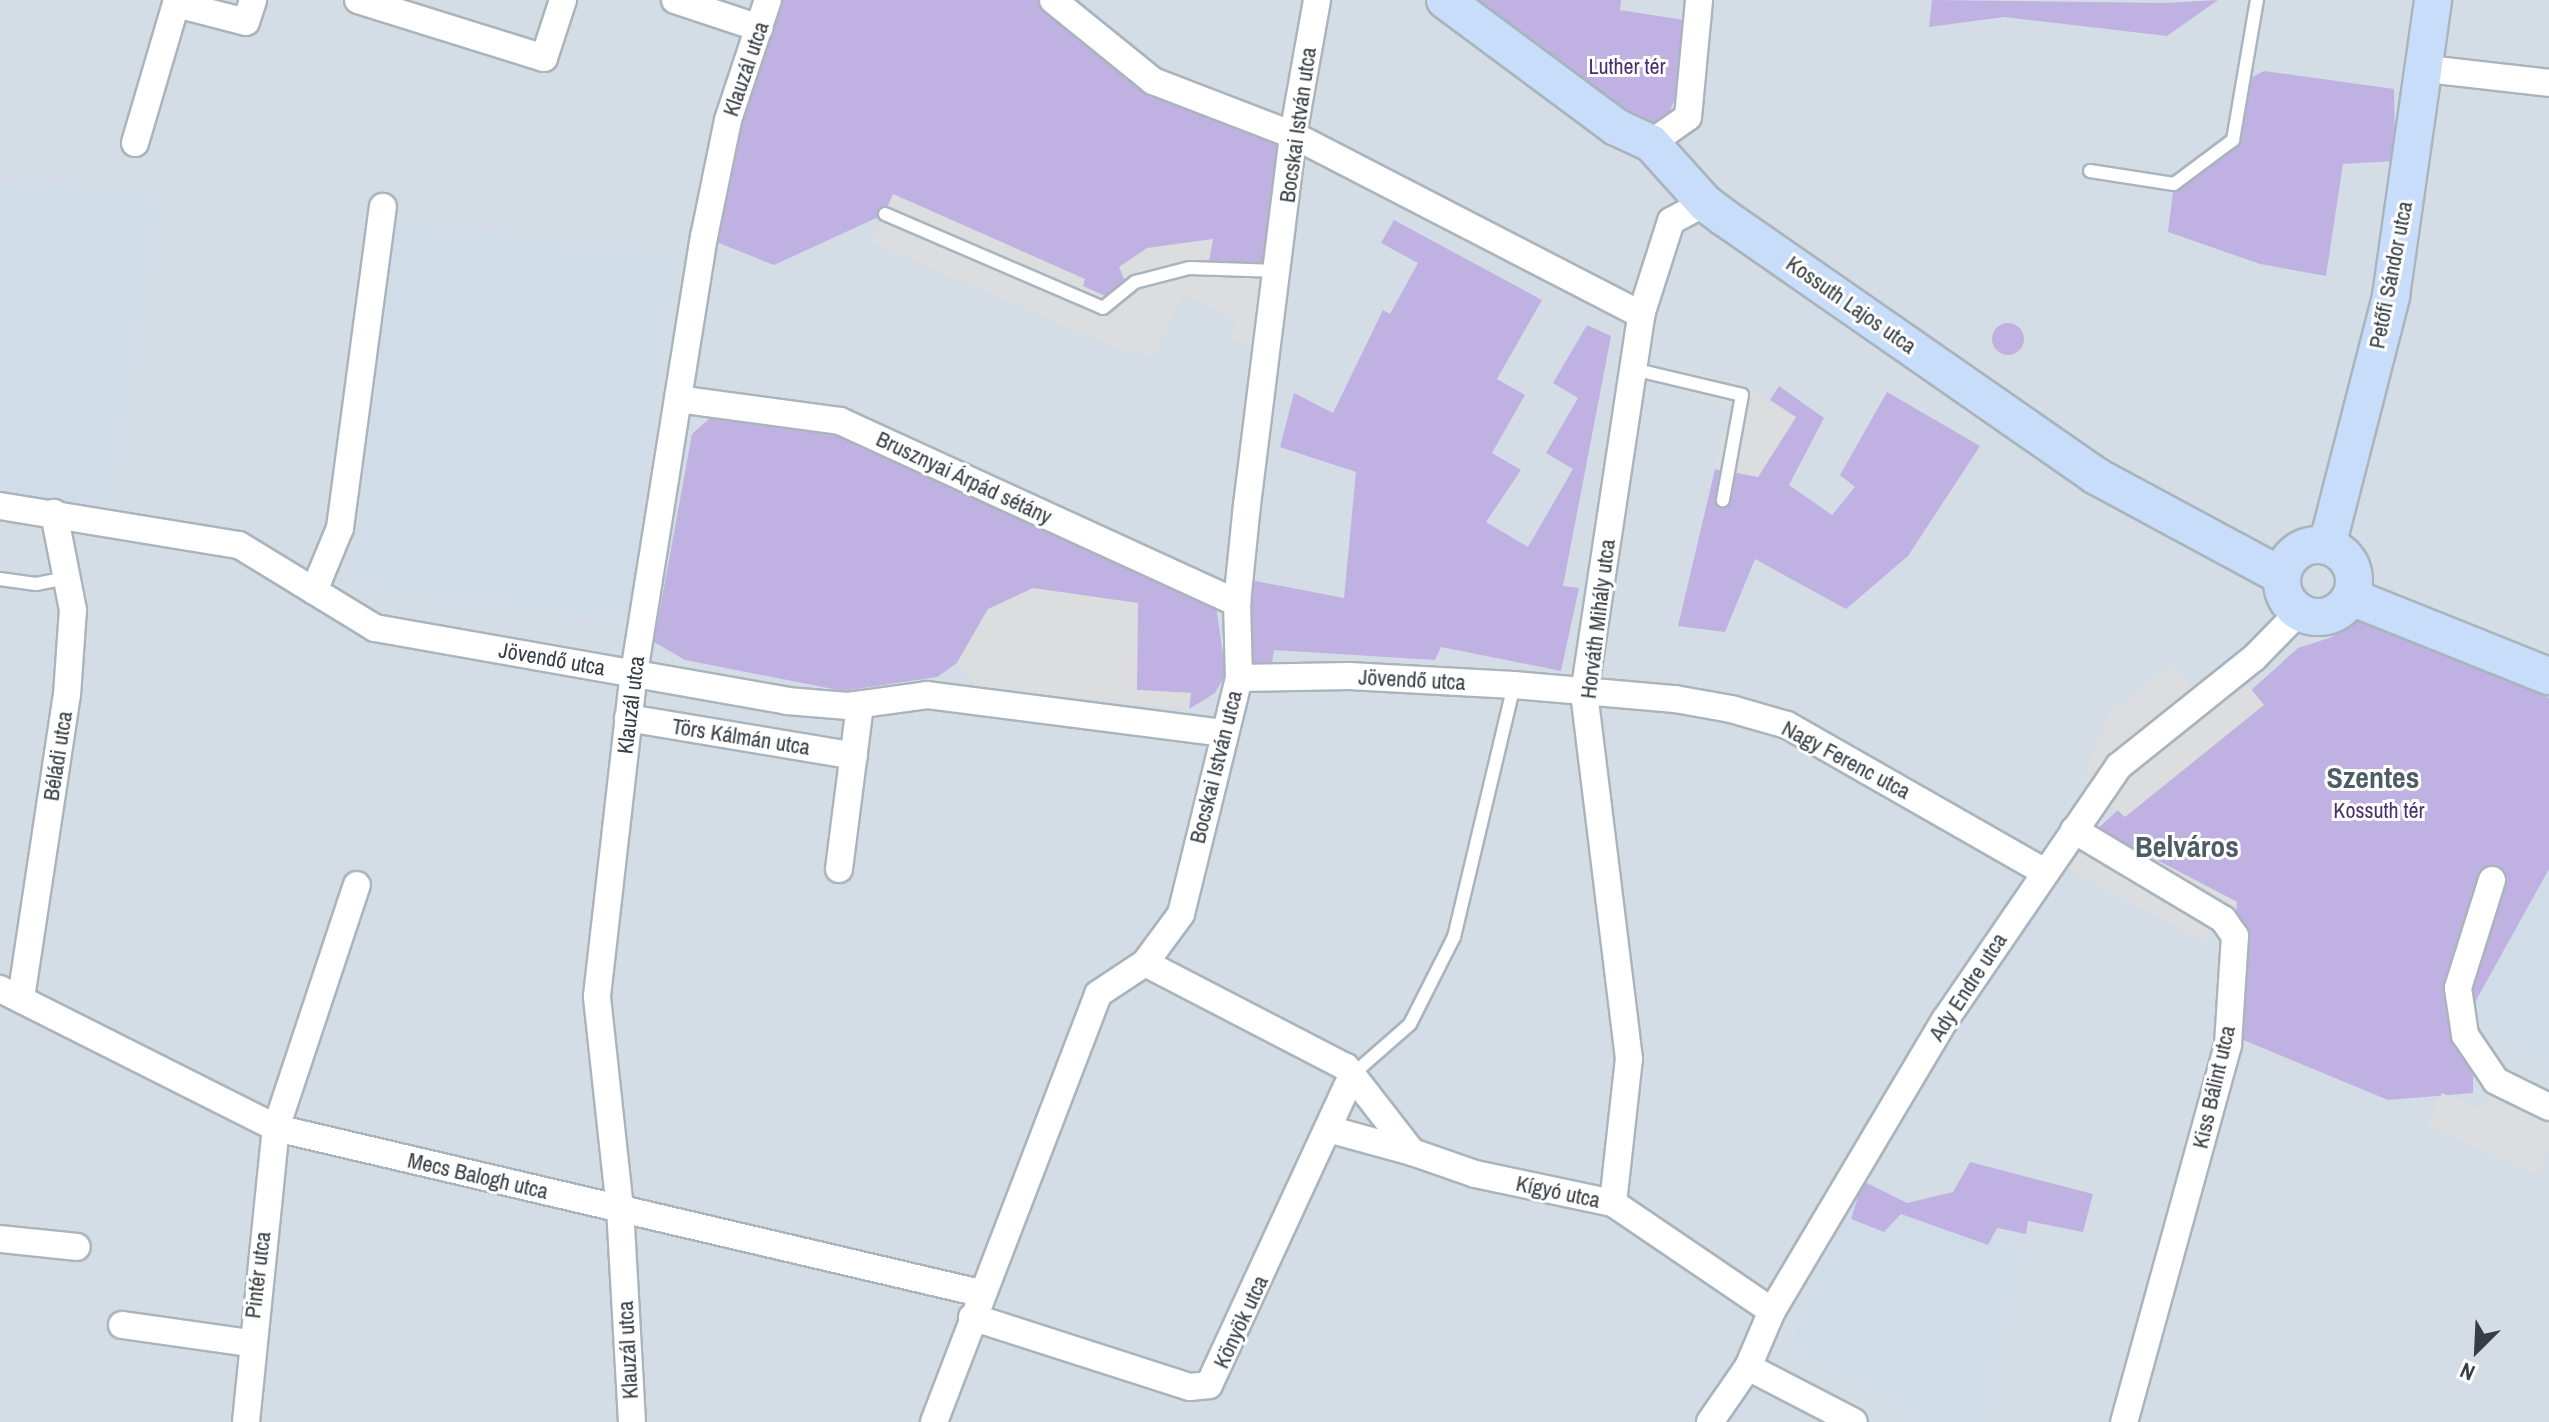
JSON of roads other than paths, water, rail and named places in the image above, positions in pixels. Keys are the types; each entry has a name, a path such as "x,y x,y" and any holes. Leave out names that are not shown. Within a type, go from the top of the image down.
{"street":[{"path":"135,143 176,4 246,22 253,0"},
{"path":"358,0 544,58 563,0"},
{"path":"675,0 759,28"},
{"name":"Klauzál utca","path":"632,1422 620,1209 597,996 634,673 678,399 728,120 768,0"},
{"path":"1053,0 1153,81 1293,135 1641,315"},
{"name":"Bocskai István utca","path":"934,1422 976,1305 1098,994 1145,963 1181,914 1222,733 1239,678 1237,603 1293,135 1317,0"},
{"name":"Kossuth Lajos utca","path":"1445,0 1616,127 1651,143 1705,203 2096,476 2154,508 2229,540 2282,576"},
{"path":"1651,143 1688,117 1699,0"},
{"name":"Petőfi Sándor utca","path":"2327,546 2391,296 2427,69 2433,0"},
{"path":"2427,69 2549,83"},
{"name":"Horváth Mihály utca","path":"1613,1203 1629,1059 1584,694 1641,315 1671,221 1705,203"},
{"path":"314,591 340,528 383,207"},
{"name":"Brusznyai Árpád sétány","path":"678,399 840,421 1237,603"},
{"name":"Jövendő utca","path":"0,506 239,545 375,628 787,701 860,705 927,695 1222,733"},
{"name":"Béládi utca","path":"10,994 67,695 73,610 54,513"},
{"path":"2327,546 2351,566 2351,597 2329,616 2299,612 2286,596 2282,576 2293,555 2327,546"},
{"path":"2351,597 2549,676"},
{"name":"Ady Endre utca","path":"1710,1422 1748,1367 1772,1311 1945,1020 2043,871 2119,766 2254,658 2299,612"},
{"name":"Jövendő utca","path":"1239,678 1349,676 1514,685 1584,694"},
{"name":"Nagy Ferenc utca","path":"1584,694 1675,699 1787,725 2043,871"},
{"path":"839,869 860,705"},
{"name":"Törs Kálmán utca","path":"628,718 854,756"},
{"name":"Kiss Bálint utca","path":"2074,830 2223,919 2235,936 2228,1045 2124,1422"},
{"path":"2492,880 2458,988 2465,1035 2496,1081 2549,1107"},
{"name":"Pintér utca","path":"246,1422 250,1343 276,1128 357,885"},
{"path":"1145,963 1352,1075 1412,1152"},
{"name":"Mecs Balogh utca","path":"10,994 276,1128 620,1209 976,1305"},
{"name":"Könyök utca","path":"976,1305 1190,1387 1209,1385 1352,1075"},
{"name":"Kígyó utca","path":"1328,1129 1412,1152 1475,1174 1613,1203 1772,1311"},
{"path":"0,1239 77,1247"},
{"path":"122,1325 250,1343"},
{"path":"1748,1367 1854,1422"}],"lane":[{"path":"2090,171 2174,184 2233,140 2257,0"},
{"path":"885,214 1103,308 1135,282 1189,268 1279,271"},
{"path":"1633,369 1742,395 1723,500"},
{"path":"2154,508 2189,508"},
{"path":"0,579 36,584 67,578"},
{"path":"1352,1075 1410,1024 1454,937 1514,685"}],"district":[{"name":"Szentes","path":"2373,777"},
{"name":"Belváros","path":"2187,846"}],"park label":[{"name":"Luther tér","path":"1627,67"},
{"name":"Kossuth tér","path":"2379,811"}]}
